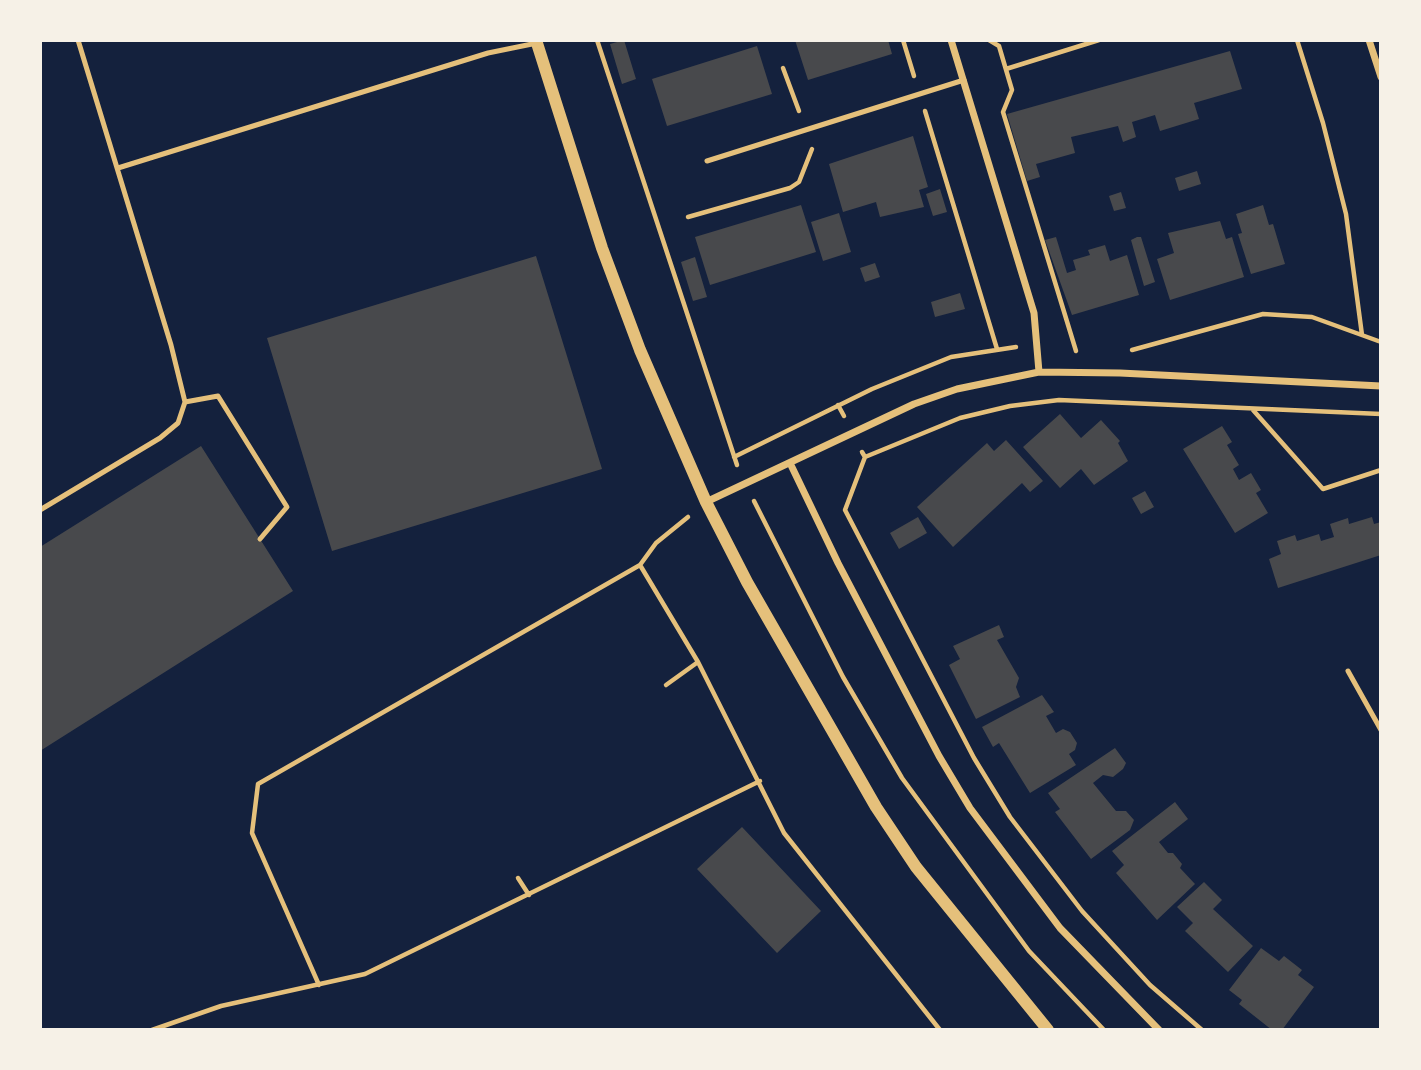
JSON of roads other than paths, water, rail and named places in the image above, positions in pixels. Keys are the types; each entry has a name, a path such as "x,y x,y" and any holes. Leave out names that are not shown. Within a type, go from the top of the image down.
{"street":[{"path":"951,40 1034,313 1039,372"},
{"path":"1369,40 1381,78"},
{"path":"536,42 602,248 640,350 706,502 747,582 876,807 916,867 961,927 1048,1030"},
{"path":"706,502 914,404 957,389 1039,372 1120,373 1381,386"},
{"path":"790,463 863,611 970,808 1060,928 1159,1030"}],"lane":[{"path":"40,510 160,438 178,423 185,402 78,40"},
{"path":"118,168 488,53 536,42"},
{"path":"707,161 964,80"},
{"path":"185,402 219,396 287,507 260,539"},
{"path":"1348,671 1381,730"}]}
